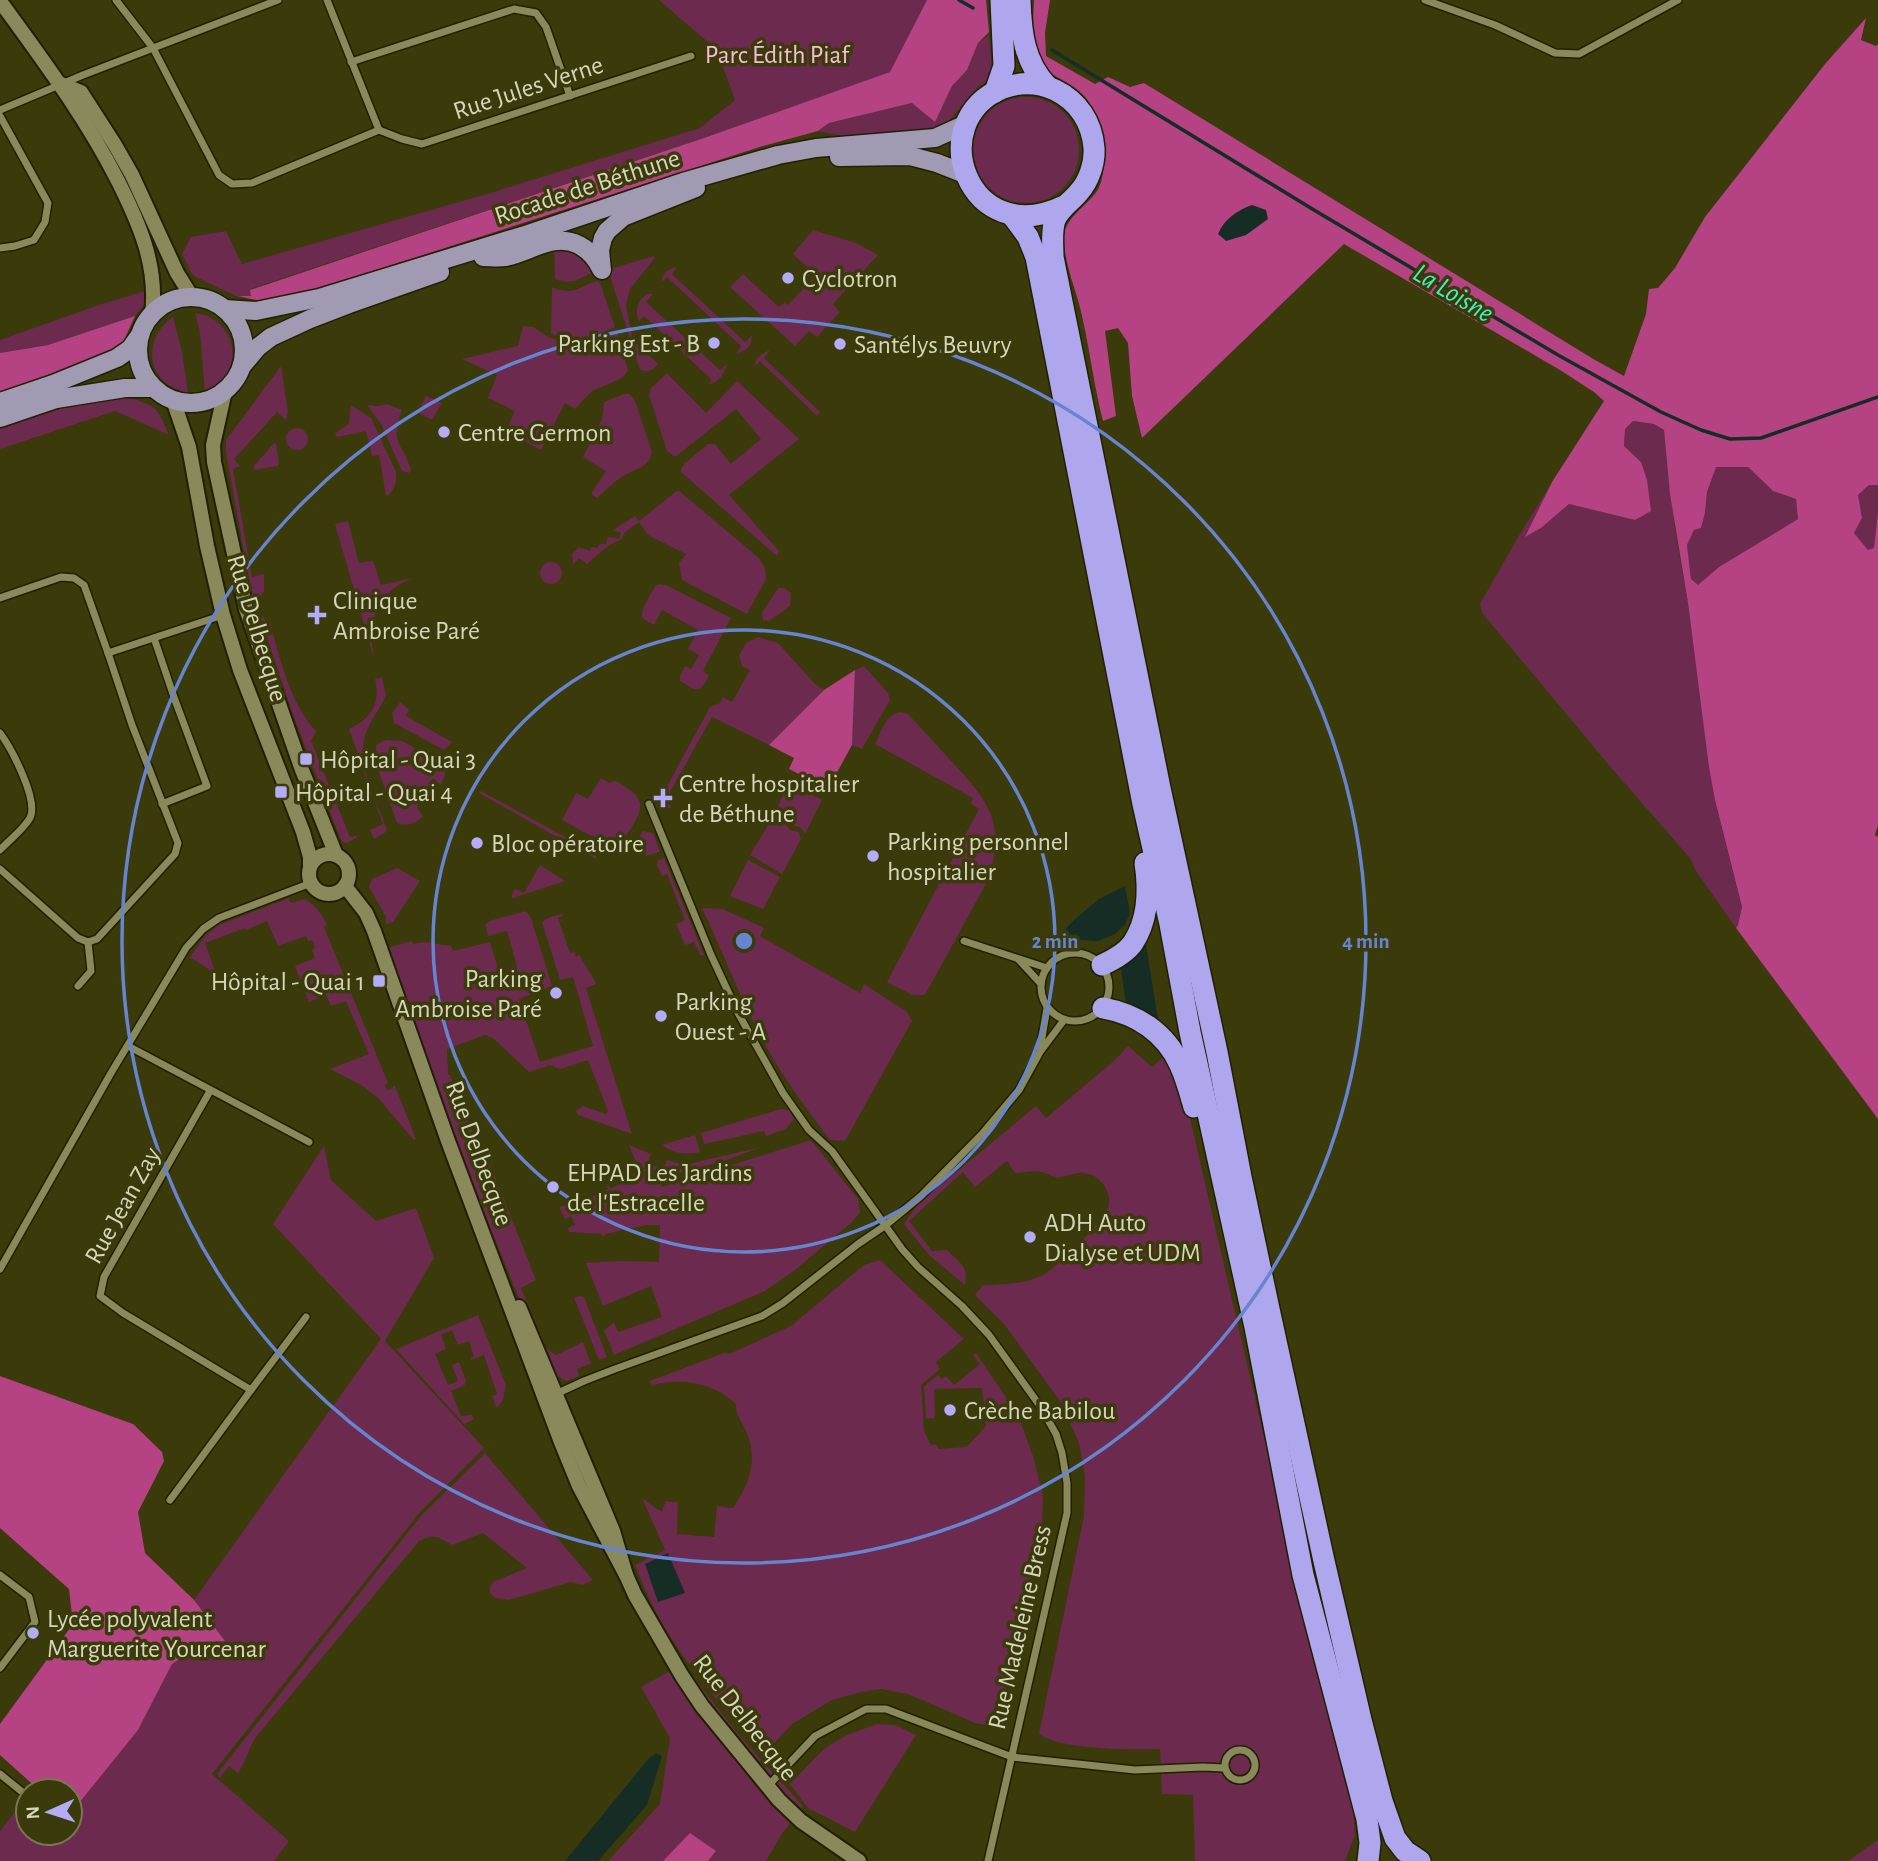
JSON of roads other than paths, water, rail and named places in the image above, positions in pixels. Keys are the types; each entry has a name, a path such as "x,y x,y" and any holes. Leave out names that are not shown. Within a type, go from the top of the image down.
{"highway":[{"path":"995,92 1004,66 1001,0"},
{"path":"1020,0 1023,33 1030,62 1038,77 1082,111 1091,130 1094,151 1090,172 1080,191 1055,221 1053,257 1157,774 1327,1574 1382,1801 1395,1838 1405,1851 1419,1861"},
{"path":"1047,86 1030,83 1012,85 983,100 966,124 961,157 965,174 973,188 997,209 1012,215 1030,217 1048,214 1065,206"},
{"path":"1012,215 1028,237 1036,257 1135,764 1255,1327 1303,1575 1367,1819 1370,1843 1368,1861"},
{"path":"1102,965 1132,945 1143,922 1148,884 1136,806 1135,764"},
{"path":"1103,1008 1121,1011 1149,1025 1167,1043 1180,1065 1195,1109 1213,1194 1234,1235"},
{"path":"1388,1861 1419,1861"}],"main road":[{"name":"Rocade de Béthune","path":"225,309 256,311 319,298 528,234 683,182 778,155 816,148 935,138 966,124"},
{"name":"Rocade de Béthune","path":"242,366 258,347 271,337 310,319 576,225 696,188 790,163 831,158 910,156 965,174"},
{"path":"483,257 505,257 541,244 564,241 589,251 602,271 600,250 607,231 623,217 696,188"},
{"path":"192,297 206,299 225,309 240,329 244,354 235,380 225,391 197,404 173,400 153,388 139,363 138,349 144,324 152,314 165,303 192,297"},
{"path":"0,402 117,358 130,349 140,335"},
{"path":"0,418 56,399 111,390 153,388"}],"street":[{"path":"116,0 153,48 219,175 232,184 252,183 379,130 327,0"},
{"path":"0,110 278,0"},
{"path":"1425,0 1495,25 1555,53 1579,54 1678,0"},
{"path":"0,1 61,85 104,155 140,227 153,282 152,314"},
{"path":"351,62 514,9 536,13 546,27 570,96"},
{"name":"Rue Jules Verne","path":"379,130 422,144 691,56"},
{"path":"61,85 81,92 115,145 132,175 177,273 192,297"},
{"path":"0,116 48,203 46,222 34,240 0,248"},
{"name":"Rue Delbecque","path":"225,391 213,445 214,463 239,584 275,695 336,855"},
{"name":"Rue Delbecque","path":"173,400 189,447 223,615 240,670 303,832 310,866"},
{"path":"0,598 61,577 74,578 84,585 132,725 178,843 175,854 97,939 88,942 78,937 0,869"},
{"path":"108,653 223,615"},
{"path":"154,638 207,786 162,804"},
{"path":"0,733 18,761 32,811 29,820 0,850"},
{"name":"Rue Madeleine Bress","path":"649,804 711,955 760,1054 783,1093 809,1130 832,1151 910,1258 989,1335 1040,1406 1056,1434 1067,1483 1067,1513 988,1861"},
{"path":"321,855 336,855 346,862 348,880 336,893 322,893 311,883 310,866 321,855"},
{"path":"0,1269 186,948 203,929 219,918 311,883"},
{"name":"Rue Delbecque","path":"345,886 366,913 374,931 512,1315 551,1397 579,1486 640,1604 702,1706 768,1786 801,1821 859,1861"},
{"path":"964,941 1047,968"},
{"path":"78,986 91,971 88,942"},
{"path":"1085,954 1102,965 1108,975 1110,987 1103,1008 1095,1016 1075,1022 1055,1016 1047,1008 1043,998 1042,977 1054,960 1063,955 1085,954"},
{"path":"1018,960 1041,984"},
{"path":"1040,1052 1047,1008"},
{"path":"551,1397 615,1369 762,1316 783,1303 858,1244 886,1226 921,1196 982,1134 1019,1090 1040,1052 1064,1020"},
{"path":"128,1046 309,1142"},
{"name":"Rue Jean Zay","path":"210,1090 104,1278 100,1296 122,1313 251,1390"},
{"path":"170,1500 306,1317"},
{"path":"0,1575 29,1597 35,1622 0,1668"},
{"path":"768,1786 815,1736 866,1709 886,1709 1012,1757 1135,1770 1224,1768"},
{"path":"1238,1750 1252,1756 1255,1765 1252,1775 1243,1780 1233,1779 1224,1768 1229,1754 1238,1750"},
{"path":"0,1774 14,1785"}],"waterway":[{"name":"La Loisne","path":"959,0 973,8"},
{"name":"La Loisne","path":"1052,50 1558,355 1661,412 1701,430 1730,439 1761,438 1878,397"}],"place":[{"name":"Cyclotron","path":"788,278"},
{"name":"Parking Est - B","path":"714,343"},
{"name":"Santélys Beuvry","path":"840,344"},
{"name":"Centre Germon","path":"444,432"},
{"name":"Clinique Ambroise Paré","path":"317,615"},
{"name":"Hôpital - Quai 3","path":"306,759"},
{"name":"Hôpital - Quai 4","path":"281,792"},
{"name":"Centre hospitalier de Béthune","path":"663,798"},
{"name":"Bloc opératoire","path":"477,843"},
{"name":"Parking personnel hospitalier","path":"873,856"},
{"name":"Hôpital - Quai 1","path":"379,981"},
{"name":"Parking Ambroise Paré","path":"556,993"},
{"name":"Parking Ouest - A","path":"661,1016"},
{"name":"EHPAD Les Jardins de l'Estracelle","path":"553,1187"},
{"name":"ADH Auto Dialyse et UDM","path":"1030,1237"},
{"name":"Crèche Babilou","path":"950,1410"},
{"name":"Lycée polyvalent Marguerite Yourcenar","path":"33,1633"}],"park label":[{"name":"Parc Édith Piaf","path":"777,54"}]}
